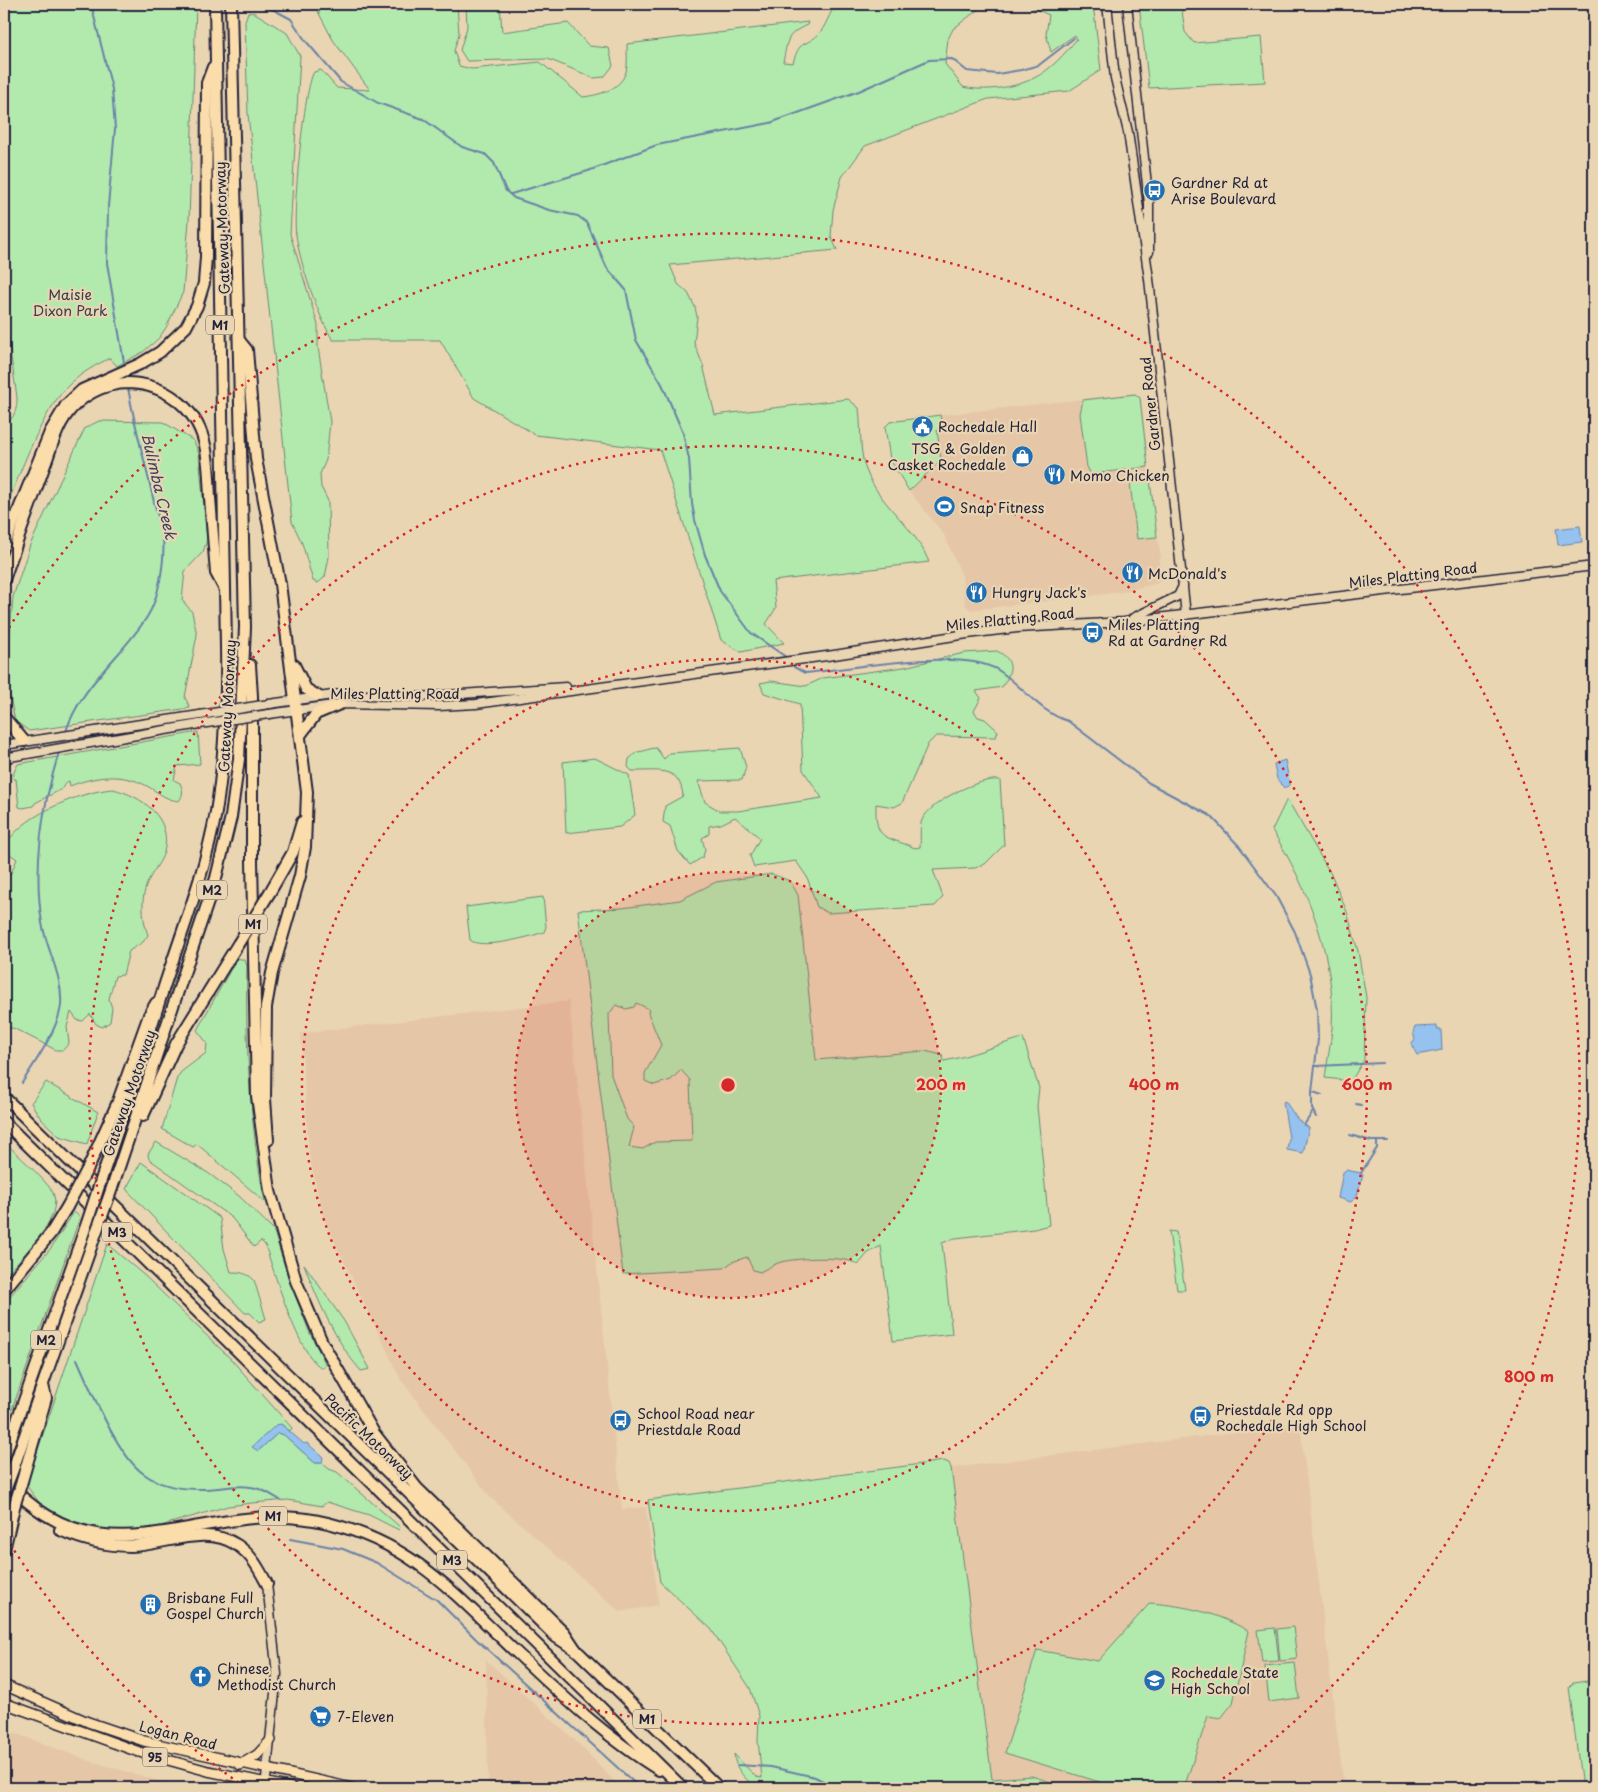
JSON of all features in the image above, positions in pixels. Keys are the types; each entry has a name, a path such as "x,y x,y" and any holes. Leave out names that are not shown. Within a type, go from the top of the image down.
{"highway":[{"name":"Gateway Motorway","path":"4,1457 87,1223 153,1026 200,876 216,815 226,715 215,4"},
{"name":"Gateway Motorway","path":"4,1493 8,1475 43,1384 112,1188 205,914 225,843 235,788 242,728 245,627 231,4"},
{"path":"4,580 52,445 65,417 84,397 116,380 160,352 186,327 197,306 204,283 206,258 208,83 215,60"},
{"path":"239,340 247,350 258,467 278,576 290,657 301,734 308,808 305,847 300,876 272,973 266,1007 265,1099 269,1146 266,1169"},
{"path":"4,546 59,414 82,390 116,380 145,385 162,390 177,400 190,413 201,431 207,458 216,573 225,590"},
{"name":"M1","path":"245,627 252,696 252,862 258,1096 266,1169 277,1222 296,1281 310,1317 336,1369 374,1433 417,1488 564,1632 576,1650"},
{"path":"290,657 306,689 318,696"},
{"path":"301,734 316,714 340,704"},
{"path":"4,717 24,742"},
{"path":"127,1142 137,1132 176,1044 293,852 308,808"},
{"name":"M1","path":"4,1290 43,1244 67,1207 89,1166 117,1104 149,1015 163,992"},
{"name":"Pacific Motorway","path":"4,1097 556,1637 576,1650 719,1788"},
{"name":"M3","path":"4,1122 231,1342 672,1778"},
{"path":"4,1550 14,1507 46,1398 43,1384"},
{"name":"M1","path":"8,1475 38,1510 72,1528 115,1537 156,1534 236,1518 273,1516 328,1522 370,1536 403,1553 438,1577 517,1653 630,1752 672,1778 683,1788"},
{"path":"38,1510 46,1522 53,1526 74,1536 106,1544 132,1546 200,1536 220,1537 233,1542 247,1553 257,1565 267,1584"}],"main road":[{"name":"Gardner Road","path":"1107,4 1115,78 1128,132 1149,279 1186,615"},
{"name":"Gardner Road","path":"1127,4 1149,204 1149,279"},
{"name":"Miles Platting Road","path":"4,752 24,742 269,704 467,705 609,684 834,655 967,634 1017,628 1124,622 1594,566"},
{"path":"1124,622 1172,600 1178,596 1183,586"},
{"name":"Miles Platting Road","path":"4,752 44,752 200,724 269,714 318,696 357,693 417,697 448,696 609,684"},
{"path":"265,1786 277,1674 267,1584"},
{"name":"Logan Road","path":"4,1685 65,1713 122,1735 166,1748 352,1788"},
{"name":"Logan Road","path":"4,1703 130,1749 265,1786 292,1788"},
{"path":"240,1764 257,1755 271,1740"}],"shaded area":[{"path":"1136,393 1141,399 1154,522 1161,556 1159,563 1161,578 1158,583 1122,592 972,610 968,608 965,605 962,576 944,535 909,491 941,460 937,430 942,428 940,415"},
{"path":"569,1001 622,1509 646,1507 659,1605 620,1612 490,1497 401,1380 324,1220 309,1155 301,1033"},
{"name":"Rochedale State High School","path":"1300,1424 1344,1788 1069,1788 1032,1776 992,1779 951,1468"},
{"path":"486,1660 579,1744 621,1788 488,1788"},
{"path":"4,1729 87,1760 183,1788 4,1788"}],"green space":[{"name":"Maisie Dixon Park","path":"4,4 196,4 189,221 183,292 167,326 159,338 143,352 117,366 110,358 80,375 60,395 50,409 32,444 4,513 4,424 15,413 17,397 4,310"},
{"path":"314,4 457,4 459,34 454,51 459,66 472,69 540,62 583,97 602,93 619,83 626,72 627,44 808,22 807,25 791,35 787,43 783,62 793,63 800,47 821,32 836,4 985,4 953,29 948,39 945,64 963,87 989,89 1008,87 1040,75 1057,61 1077,39 1075,35 1051,52 1046,34 1049,15 1025,4 1093,4 1101,70 1069,91 988,99 865,146 842,177 833,210 831,236 837,250 670,265 678,284 688,293 695,307 697,317 694,343 703,365 715,415 848,399 859,408 863,461 869,477 883,499 916,539 929,562 773,581 776,608 766,624 784,643 741,652 721,640 660,450 536,435 474,398 440,340 333,340 321,318 310,289 296,235 296,203 306,101 314,72 321,70 337,88 370,90 333,40"},
{"path":"466,4 500,4 502,32 568,23 589,46 609,48 613,66 604,77 594,78 548,59 467,61 460,50 467,27"},
{"path":"1139,4 1181,4 1185,32 1194,43 1261,37 1265,82 1149,88"},
{"path":"248,12 255,13 287,33 300,56 290,234 318,325 318,347 330,422 326,460 320,474 321,487 328,501 329,557 325,577 318,583 313,581 302,543 292,522 248,114 245,21"},
{"path":"1135,394 1140,398 1148,467 1091,474 1087,467 1080,414 1083,400"},
{"path":"940,415 942,429 937,430 941,460 909,491 890,459 885,427 890,422"},
{"path":"99,421 163,422 194,441 199,454 207,540 203,552 185,571 182,600 192,612 197,635 185,697 190,708 29,731 15,721 8,688 8,653 13,597 30,545 85,428"},
{"path":"1150,480 1157,537 1137,539 1130,483"},
{"path":"997,651 1007,658 1010,671 1002,687 976,691 981,698 974,711 978,717 985,719 998,731 996,737 936,736 928,744 902,803 894,807 876,804 877,825 880,831 889,838 915,848 920,847 922,820 935,805 969,786 991,780 1000,780 1004,845 985,864 975,868 933,870 943,897 935,906 828,913 817,907 807,877 796,861 754,867 750,856 760,838 735,817 721,824 709,826 709,834 702,838 705,849 703,857 690,865 678,851 670,826 663,822 665,806 683,796 677,779 672,774 665,772 632,771 628,767 629,759 637,752 653,748 656,748 664,759 670,753 740,748 746,767 742,780 698,781 705,802 720,811 738,811 822,798 803,770 800,704 764,693 760,683 771,681 806,686 823,678 904,667 964,653"},
{"path":"198,732 200,764 177,766 174,780 180,783 182,788 182,796 179,801 166,797 138,782 118,777 108,777 70,786 69,781 65,783 62,789 35,803 33,806 19,807 16,779 13,779 18,764"},
{"path":"595,758 629,775 635,815 620,827 566,833 563,762"},
{"path":"113,789 134,797 153,810 164,829 166,840 164,852 149,880 143,901 143,912 148,935 143,942 129,951 123,975 115,976 109,999 112,1008 110,1022 102,1027 96,1024 90,1014 83,1021 77,1020 71,1012 67,1027 69,1043 63,1050 56,1050 13,1028 4,1028 4,879 11,873 17,859 4,850 10,838 21,827 50,808 84,795"},
{"path":"1287,799 1332,876 1347,912 1358,951 1366,997 1364,1060 1351,1081 1325,1078 1332,1028 1332,1002 1324,950 1308,900 1297,875 1272,830"},
{"path":"772,874 790,881 798,895 816,1060 925,1051 942,1055 944,1061 1023,1038 1039,1088 1037,1106 1049,1225 1034,1229 955,1238 942,1243 952,1334 893,1341 881,1246 868,1253 858,1265 844,1260 798,1259 781,1262 760,1272 753,1270 747,1257 732,1262 724,1268 623,1274 578,910 622,908 680,900 716,882","holes":["636,1003 649,1009 648,1013 661,1045 645,1073 645,1081 654,1085 671,1080 681,1070 690,1080 692,1141 655,1142 643,1149 629,1147 634,1127 627,1119 611,1075 609,1014 616,1005 626,1009 634,1007"]},
{"path":"543,897 546,927 544,932 495,943 484,944 470,940 466,907"},
{"path":"237,958 245,960 247,966 248,1054 252,1115 265,1202 197,1144 193,1147 162,1129 177,1078 181,1072 206,1053 207,1043 197,1030"},
{"path":"46,1082 98,1112 87,1144 59,1136 41,1119 31,1103"},
{"path":"4,1141 48,1186 52,1191 55,1201 53,1212 39,1237 4,1277"},
{"path":"156,1142 208,1173 239,1196 273,1229 290,1282 309,1331 325,1363 323,1368 314,1361 305,1349 296,1332 265,1245 261,1241 254,1247 232,1218 149,1159 148,1154"},
{"path":"141,1162 220,1218 224,1249 231,1272 246,1274 254,1280 266,1319 259,1322 250,1313 245,1313 126,1189"},
{"path":"74,1212 80,1217 4,1432 4,1303 51,1248"},
{"path":"1169,1231 1176,1232 1185,1290 1177,1290"},
{"path":"107,1244 146,1277 230,1358 292,1428 290,1431 281,1424 258,1451 278,1433 284,1435 315,1463 322,1463 329,1469 337,1472 400,1527 399,1530 369,1515 327,1502 322,1506 288,1500 228,1506 147,1530 125,1533 64,1519 45,1510 26,1485"},
{"path":"304,1264 344,1321 370,1369 361,1371 343,1347 321,1306"},
{"path":"944,1461 949,1463 951,1468 992,1779 1032,1776 1069,1788 756,1788 738,1769 734,1754 756,1777 762,1778 758,1741 759,1716 750,1688 711,1629 660,1582 648,1500"},
{"path":"1150,1603 1201,1611 1225,1619 1249,1631 1233,1703 1221,1718 1208,1716 1184,1788 1119,1788 1005,1753 1037,1650 1098,1661"},
{"path":"1293,1627 1297,1659 1280,1661 1277,1629"},
{"path":"1275,1628 1279,1661 1262,1662 1258,1630"},
{"path":"1295,1663 1299,1698 1269,1702 1265,1666"},
{"path":"1594,1680 1594,1785 1582,1788 1569,1687 1573,1683"}],"water":[{"path":"1580,526 1582,542 1558,545 1556,529"},
{"path":"1285,760 1290,785 1284,788 1277,779 1274,764"},
{"path":"1437,1026 1437,1029 1441,1029 1442,1050 1417,1055 1411,1044 1415,1039 1413,1033 1415,1027"},
{"path":"1285,1101 1298,1120 1309,1128 1303,1153 1287,1150 1289,1138 1283,1102"},
{"path":"1346,1170 1363,1175 1357,1196 1351,1202 1338,1198 1343,1172"},
{"path":"281,1424 304,1444 307,1443 323,1457 322,1463 315,1463 284,1435 278,1433 258,1451 252,1447 276,1425"}],"waterway":[{"name":"Bulimba Creek","path":"91,4 112,89 115,129 108,206 107,263 125,368"},
{"path":"263,4 291,19 305,40 341,82 378,103 423,119 462,147 485,154 494,163 506,191 514,198 549,210 578,216 587,223 607,268 626,290 636,340 662,384 683,433 689,459 695,520 705,555 720,591 751,633 786,657"},
{"path":"511,194 588,171 657,145 770,123 859,91 929,60 952,59 967,71 997,74 1039,65 1074,38"},
{"name":"Bulimba Creek","path":"65,734 72,716 91,686 147,617 155,600 160,579 163,558 162,534 136,429 128,387"},
{"path":"794,667 805,673 904,661 958,660 981,663 1007,676 1049,712 1068,721 1149,783 1211,816 1239,846 1276,896 1295,932 1310,974 1317,1010 1318,1039 1312,1092 1312,1109 1316,1117"},
{"name":"Bulimba Creek","path":"22,1083 51,1035 61,1005 60,984 42,923 38,880 44,814 60,750"},
{"path":"1316,1066 1382,1063"},
{"path":"1313,1092 1322,1095"},
{"path":"1356,1104 1361,1105"},
{"path":"1304,1125 1312,1113"},
{"path":"1350,1135 1371,1141 1388,1141"},
{"path":"1361,1173 1377,1148 1377,1141"},
{"path":"77,1359 97,1404 115,1437 134,1465 144,1474 158,1482 179,1488 252,1487 280,1500"},
{"path":"290,1539 343,1549 377,1563 437,1600 476,1639 640,1788"},
{"path":"738,1765 771,1767 815,1777 837,1788"}],"place":[{"name":"Gardner Rd at Arise Boulevard","path":"1155,190"},
{"name":"Rochedale Hall","path":"922,426"},
{"name":"TSG & Golden Casket Rochedale","path":"1022,456"},
{"name":"Momo Chicken","path":"1054,475"},
{"name":"Snap Fitness","path":"944,507"},
{"name":"McDonald's","path":"1132,573"},
{"name":"Hungry Jack's","path":"976,592"},
{"name":"Miles Platting Rd at Gardner Rd","path":"1092,632"},
{"name":"Priestdale Rd opp Rochedale High School","path":"1200,1417"},
{"name":"School Road near Priestdale Road","path":"621,1421"},
{"name":"Brisbane Full Gospel Church","path":"150,1605"},
{"name":"Chinese Methodist Church","path":"201,1676"},
{"name":"Rochedale State High School","path":"1155,1680"},
{"name":"7-Eleven","path":"321,1716"}]}
